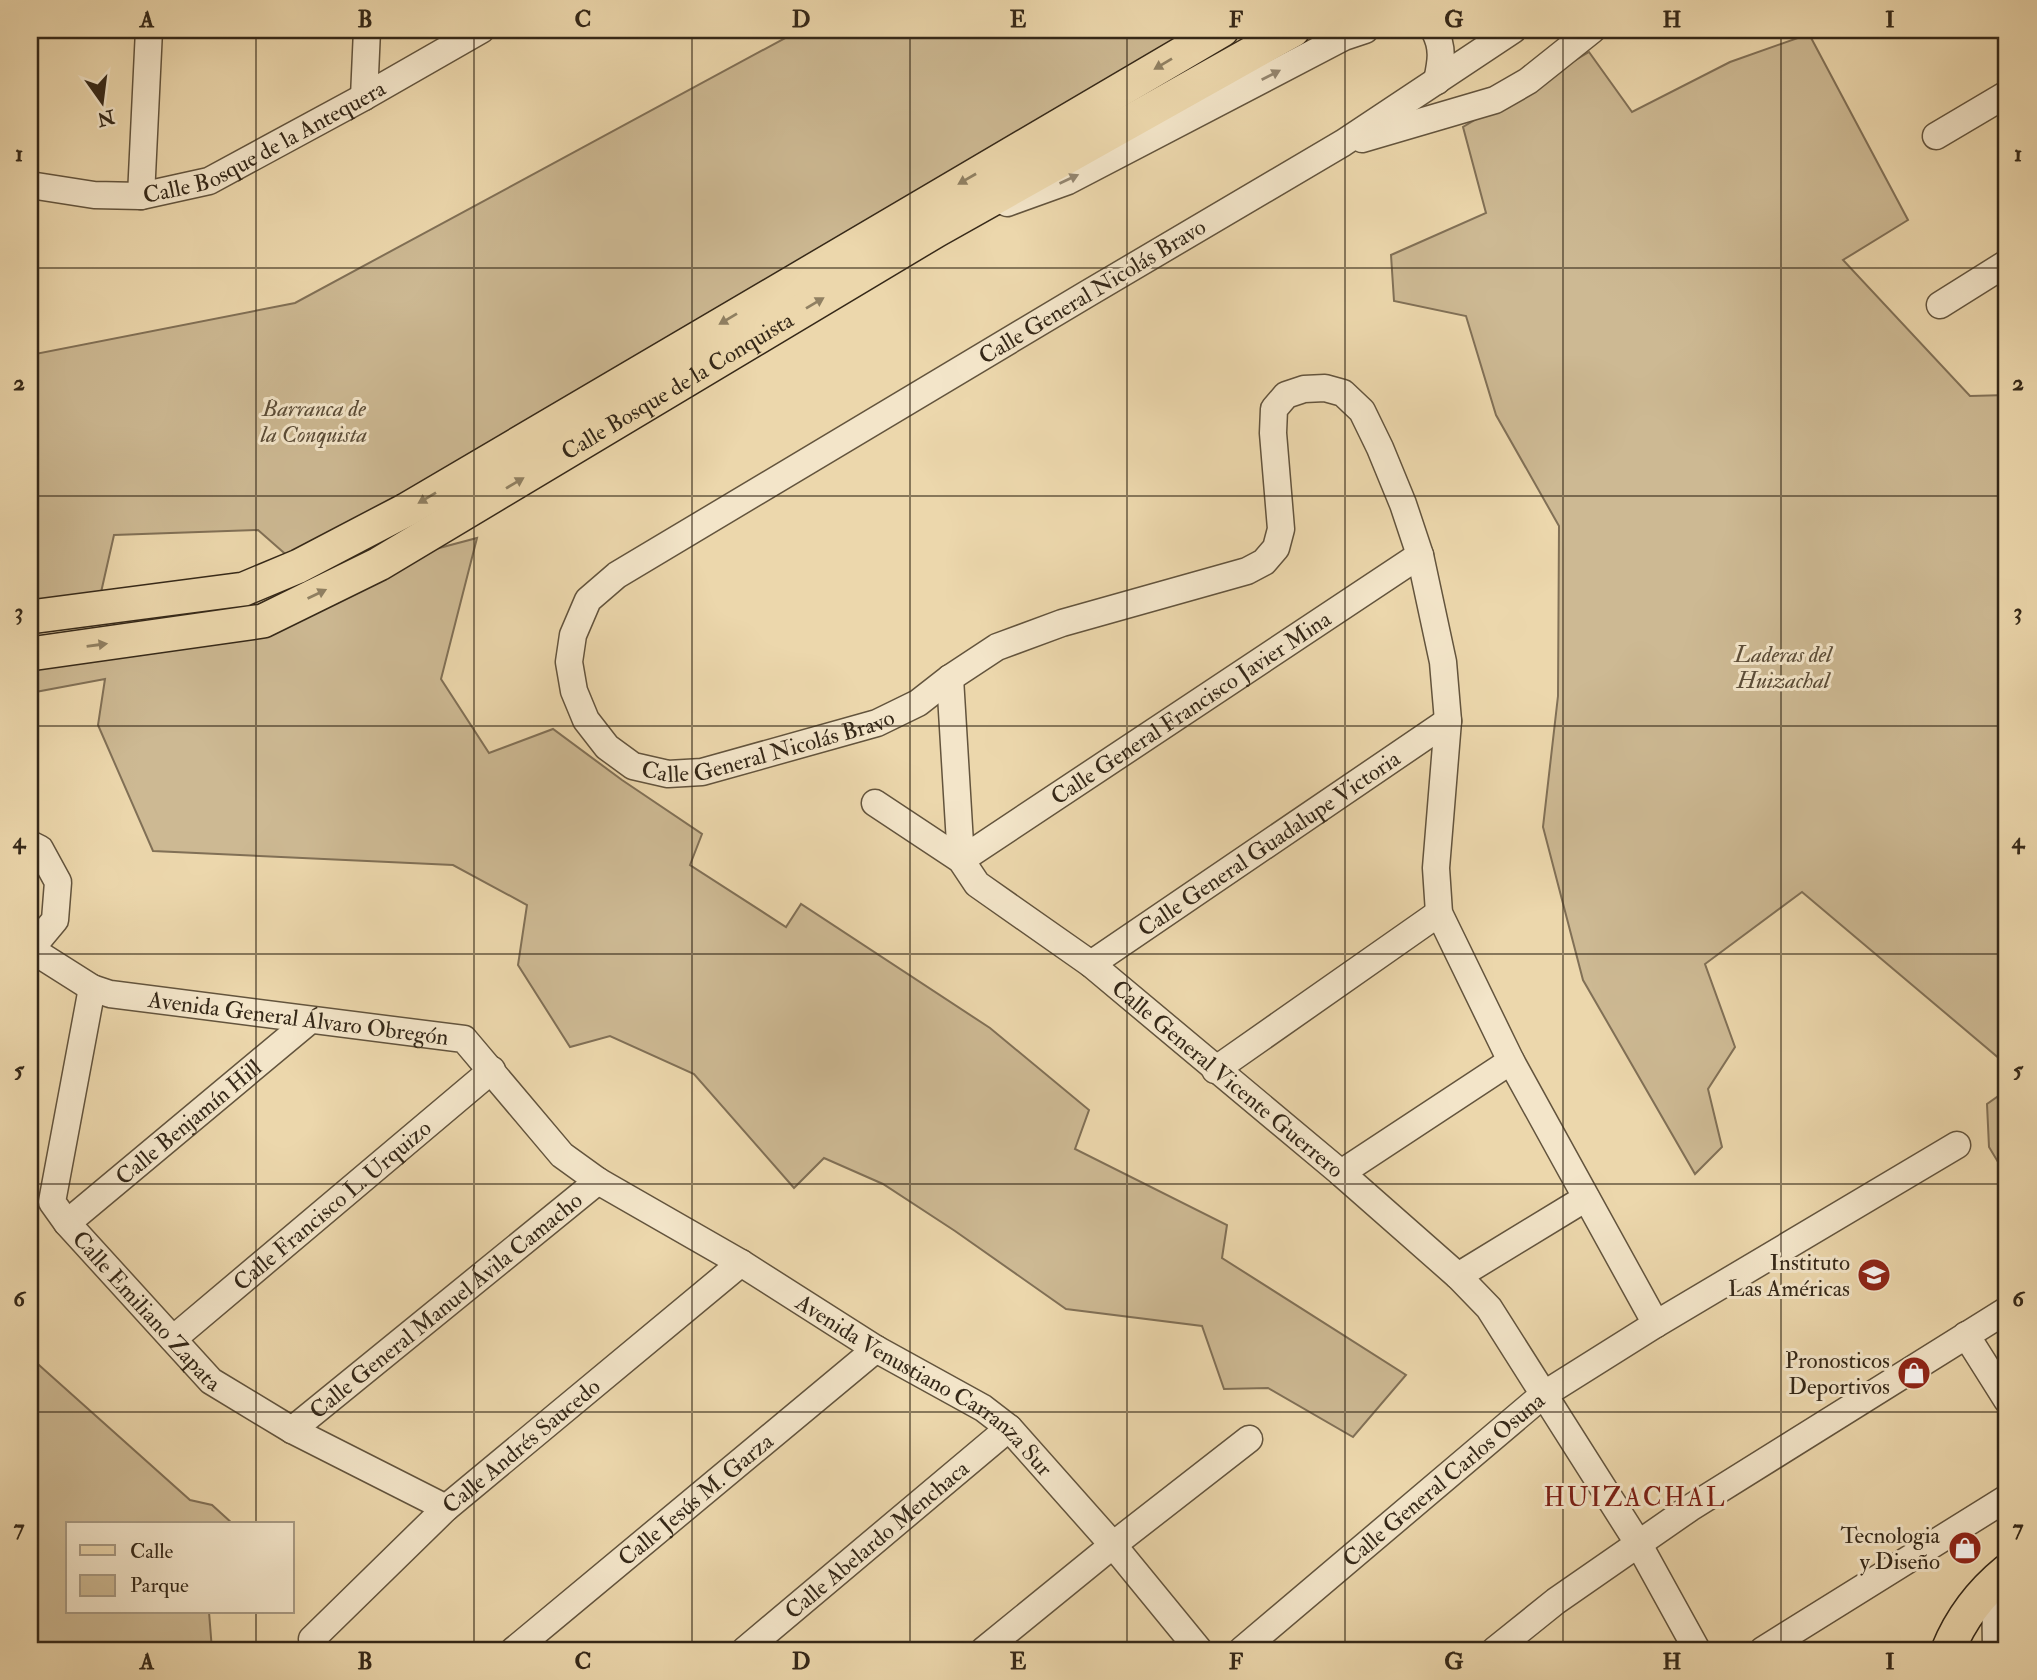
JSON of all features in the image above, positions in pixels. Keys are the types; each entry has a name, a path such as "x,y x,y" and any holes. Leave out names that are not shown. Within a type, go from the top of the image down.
{"main road":[{"name":"Calle Bosque de la Conquista","path":"30,617 244,589 299,566 406,510 1222,30"},
{"name":"Calle Bosque de la Conquista","path":"30,654 263,621 379,564 937,230 1293,30"},
{"path":"1930,1650 1954,1636 2001,1575"}],"street":[{"path":"141,196 149,30"},
{"path":"364,97 367,30"},
{"name":"Calle Bosque de la Antequera","path":"30,185 93,195 141,196 209,181 481,30"},
{"path":"937,230 1068,181 1344,37 1365,30"},
{"path":"1434,30 1441,42 1442,59 1437,81"},
{"name":"Calle General Nicolás Bravo","path":"1420,555 1380,448 1362,411 1343,393 1325,388 1304,389 1286,395 1274,408 1273,433 1281,529 1276,548 1264,562 1247,571 1062,623 997,647 918,703 877,723 702,772 668,774 633,766 607,747 586,720 574,691 569,662 573,635 589,600 617,575 1343,143 1513,30"},
{"name":"Calle General Nicolás Bravo","path":"1343,143 1495,100 1528,81 1592,30"},
{"path":"1936,136 2007,94"},
{"path":"1940,305 2007,263"},
{"path":"1420,555 1443,662 1448,720 1436,868 1439,913 1511,1060 1657,1324"},
{"name":"Calle General Francisco Javier Mina","path":"961,860 1420,555"},
{"path":"950,678 961,860"},
{"name":"Calle General Guadalupe Victoria","path":"1091,964 1448,720"},
{"name":"Calle General Vicente Guerrero","path":"875,803 961,860 977,884 1091,964 1341,1173 1458,1276 1489,1308 1638,1544 1697,1650"},
{"path":"30,844 40,849 58,882 55,920 31,950"},
{"path":"1215,1069 1439,913"},
{"name":"Avenida General Álvaro Obregón","path":"31,950 92,988 110,994 464,1039 562,1155 598,1181"},
{"name":"Calle Emiliano Zapata","path":"92,988 52,1202 67,1223 211,1381 292,1430 446,1508"},
{"name":"Calle Benjamín Hill","path":"67,1223 309,1021"},
{"path":"1341,1173 1511,1060"},
{"name":"Calle Francisco L. Urquizo","path":"173,1339 492,1070"},
{"name":"Calle General Carlos Osuna","path":"1242,1650 1543,1395 1956,1145"},
{"name":"Avenida Venustiano Carranza Sur","path":"598,1181 741,1263 876,1349 983,1408 1009,1428 1113,1545 1199,1650"},
{"name":"Calle General Manuel Ávila Camacho","path":"292,1430 598,1181"},
{"path":"1458,1276 1586,1198"},
{"name":"Calle Andrés Saucedo","path":"312,1639 446,1508 741,1263"},
{"path":"1495,1650 1556,1601 1638,1544 2007,1310"},
{"path":"1966,1335 2007,1400"},
{"name":"Calle Jesús M. Garza","path":"514,1650 876,1349"},
{"name":"Calle Abelardo Menchaca","path":"745,1650 1009,1428"},
{"path":"984,1650 1249,1439"},
{"path":"1763,1650 2007,1498"},
{"path":"1996,1650 2001,1575"}],"path":[{"path":"2007,1102 2004,1105 2004,1144 2007,1150"}],"green space":[{"name":"Barranca de la Conquista","path":"800,30 1223,30 299,566 258,530 114,535 97,610 30,617 30,355 295,303"},
{"name":"Laderas del Huizachal","path":"1809,34 1908,220 1843,260 1970,396 2007,395 2007,1065 1802,892 1705,964 1735,1047 1708,1089 1722,1147 1695,1174 1583,980 1543,827 1558,696 1559,526 1496,415 1466,316 1394,301 1391,255 1486,213 1463,127 1589,52 1632,112 1730,62"},
{"path":"477,538 441,679 489,753 553,729 702,834 690,865 786,927 801,904 990,1028 1089,1110 1075,1149 1227,1225 1222,1258 1406,1375 1353,1437 1268,1388 1224,1389 1202,1326 1066,1309 883,1184 824,1158 794,1188 694,1074 610,1036 570,1047 518,965 527,905 453,865 153,851 98,725 105,679 30,693 30,654 263,621 379,564"},
{"path":"2007,1090 2007,1177 1989,1147 1987,1104"},
{"path":"30,1357 190,1500 212,1505 231,1522 66,1522 66,1614 209,1614 212,1650 40,1650 30,1636"}],"place":[{"name":"Instituto Las Américas","path":"1874,1275"},
{"name":"Pronosticos Deportivos","path":"1914,1373"},
{"name":"Tecnologia y Diseño","path":"1965,1548"}],"district":[{"name":"HUIZACHAL","path":"1635,1497"}]}
